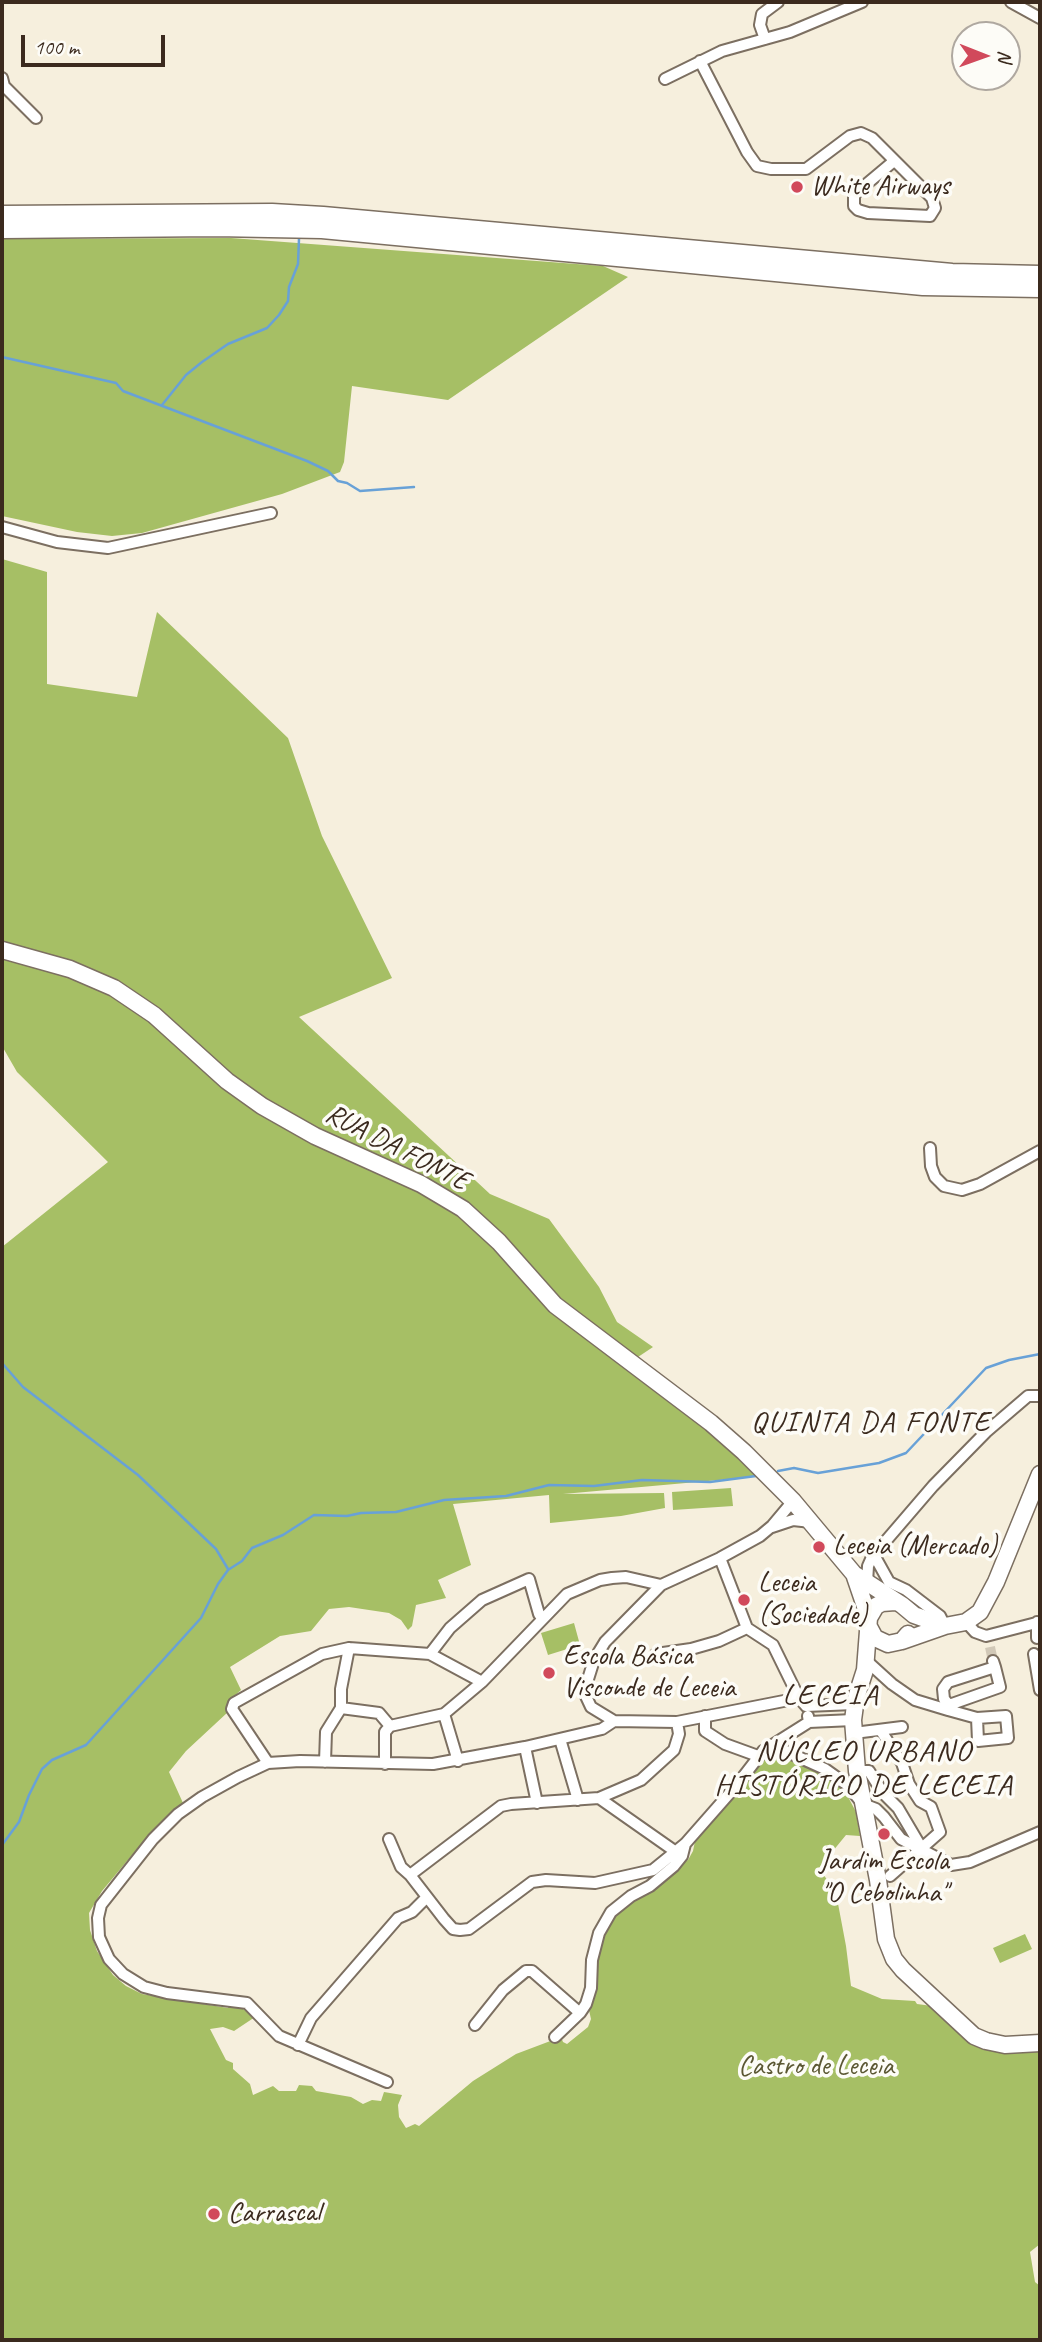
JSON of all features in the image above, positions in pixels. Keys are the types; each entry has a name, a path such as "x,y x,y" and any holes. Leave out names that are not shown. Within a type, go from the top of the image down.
{"main road":[{"path":"2,215 222,213 323,216 952,273 1040,275"},
{"path":"2,229 322,229 923,286 1040,288"},
{"name":"RUA DA FONTE","path":"2,950 70,969 114,988 154,1015 227,1081 280,1117 315,1136 421,1184 463,1209 499,1242 555,1305 711,1423 793,1501 857,1575 921,1618 946,1626"},
{"path":"869,1622 875,1638 881,1643 899,1642 966,1622 980,1612 987,1603 1040,1474"},
{"name":"RUA DA FONTE","path":"857,1575 869,1622"},
{"path":"867,1667 911,1629 912,1622 901,1605 882,1602 876,1606 869,1622 867,1667 854,1714 857,1771 878,1880 886,1939 894,1959 974,2036 1005,2045 1040,2043"}],"street":[{"path":"765,39 760,25 762,14 778,2"},
{"path":"665,79 722,51 796,30 862,2"},
{"path":"1011,2 1040,18"},
{"path":"700,61 747,152 757,166 771,169 806,169 850,136 861,133 872,138 932,198 935,208 930,216 868,213 854,206 854,195 894,161"},
{"path":"2,78 5,86 36,118"},
{"path":"2,527 57,542 108,548 271,513"},
{"path":"930,1148 935,1177 944,1186 962,1190 980,1184 1040,1151"},
{"path":"857,1575 868,1566 874,1555 933,1486 986,1432 1028,1396 1040,1396"},
{"path":"793,1501 760,1536 661,1585 605,1642 594,1660 584,1692 591,1707 614,1721 677,1722 802,1702 854,1714 881,1731 902,1763 909,1784 920,1801 932,1807 940,1832 890,1876"},
{"path":"770,1528 793,1520 811,1522"},
{"path":"874,1555 889,1582 906,1590 940,1616 946,1626"},
{"path":"720,1558 747,1628 773,1645 802,1702 809,1722"},
{"path":"385,1764 385,1732 390,1726 444,1714 482,1682 568,1594 600,1580 626,1577 661,1585"},
{"path":"430,1654 450,1628 482,1600 529,1579 542,1618"},
{"path":"966,1622 988,1641 1038,1629"},
{"path":"656,1654 691,1649 719,1641 747,1628"},
{"path":"268,1763 232,1709 234,1703 322,1654 349,1648 430,1654 482,1682"},
{"path":"325,1762 326,1732 341,1708 341,1689 349,1648"},
{"path":"1036,1657 1040,1690"},
{"path":"994,1664 1000,1687 948,1708 943,1689 948,1682 994,1664"},
{"path":"867,1667 915,1700 977,1718"},
{"path":"341,1708 379,1713 390,1726"},
{"path":"444,1714 458,1761"},
{"path":"388,1839 401,1867 453,1928 460,1930 476,1924 532,1882 611,1881 653,1870 685,1844 736,1786 758,1756 772,1745 809,1722 854,1714"},
{"path":"705,1716 705,1731 725,1744 758,1756"},
{"path":"387,2082 279,2036 247,2003 156,1990 144,1987 123,1975 109,1959 99,1937 98,1918 101,1905 153,1839 178,1814 237,1777 268,1763 433,1764 458,1761 602,1729 614,1721"},
{"path":"410,1875 501,1806 599,1798 641,1780 674,1750 679,1734 677,1722"},
{"path":"881,1731 902,1727"},
{"path":"559,1739 578,1800"},
{"path":"772,1745 825,1769 846,1784 863,1804 876,1810 901,1839 951,1865 970,1862 1040,1832"},
{"path":"525,1747 537,1803"},
{"path":"339,1763 342,1776"},
{"path":"857,1771 869,1771 883,1793 898,1808 919,1848"},
{"path":"599,1798 676,1852"},
{"path":"555,2037 580,2013 591,1988 592,1960 599,1933 611,1912 674,1866 682,1856 685,1844"},
{"path":"298,2045 311,2018 367,1957 398,1918 412,1912 427,1897"},
{"path":"475,2025 503,1990 526,1971 532,1971 580,2013"}],"green space":[{"path":"231,238 603,266 628,277 448,400 352,386 344,462 340,472 282,494 142,533 112,536 77,532 2,516 2,239"},
{"name":"Castro de Leceia","path":"2,559 47,572 47,684 137,697 157,612 288,738 322,836 392,978 299,1017 490,1194 549,1219 599,1287 617,1322 653,1347 638,1357 764,1476 563,1494 664,1493 665,1508 621,1516 550,1523 549,1495 453,1504 471,1565 438,1580 446,1598 416,1605 412,1626 408,1630 401,1620 389,1613 349,1607 329,1609 311,1631 280,1636 230,1667 241,1690 232,1698 228,1712 186,1751 169,1772 183,1803 152,1831 102,1891 89,1913 90,1930 97,1951 113,1975 142,1994 228,2008 229,2005 243,2009 255,2017 234,2031 223,2027 210,2029 226,2060 233,2063 233,2069 250,2084 253,2095 273,2086 279,2091 296,2091 299,2085 351,2097 363,2104 372,2100 381,2101 384,2092 402,2095 398,2105 399,2117 406,2128 415,2124 419,2126 473,2081 516,2054 561,2037 567,2044 588,2027 591,2019 588,2006 595,1960 602,1934 618,1911 680,1863 688,1860 695,1841 767,1753 810,1767 846,1793 856,1812 860,1836 846,1835 819,1868 836,1893 851,1986 882,1999 915,2001 917,2004 932,2006 990,2049 1006,2054 1040,2050 1040,2244 1030,2252 1035,2282 1040,2286 1040,2340 2,2340 2,1247 108,1162 17,1072 2,1046"},
{"path":"731,1488 733,1506 673,1510 672,1492"},
{"path":"574,1623 580,1645 548,1655 541,1633"},
{"path":"1025,1934 1032,1949 1000,1963 993,1948"}],"waterway":[{"path":"162,405 186,375 202,362 228,344 267,328 279,315 288,301 289,287 298,264 299,239"},
{"path":"2,357 116,383 123,391 307,461 328,471 338,481 360,491 414,487"},
{"path":"778,1471 794,1468 818,1473 879,1463 906,1453 986,1368 1040,1354"},
{"path":"2,1355 2,1363 23,1387 138,1475 216,1549 228,1569"},
{"path":"2,1845 19,1822 42,1769 52,1760 86,1745 201,1618 228,1570 242,1561 252,1548 283,1535 314,1515 347,1516 396,1512 444,1500 506,1496 549,1485 594,1486 642,1480 710,1482 756,1476"}],"tunnel":[{"path":"990,1647 993,1661"}],"place":[{"name":"White Airways","path":"797,187"},
{"name":"Leceia (Mercado)","path":"819,1547"},
{"name":"Leceia (Sociedade)","path":"744,1600"},
{"name":"Escola Básica Visconde de Leceia","path":"549,1673"},
{"name":"Jardim Escola \"O Cebolinha\"","path":"884,1834"},
{"name":"Carrascal","path":"214,2214"}],"district":[{"name":"QUINTA DA FONTE","path":"871,1423"},
{"name":"LECEIA","path":"831,1696"},
{"name":"NÚCLEO URBANO HISTÓRICO DE LECEIA","path":"864,1769"}]}
